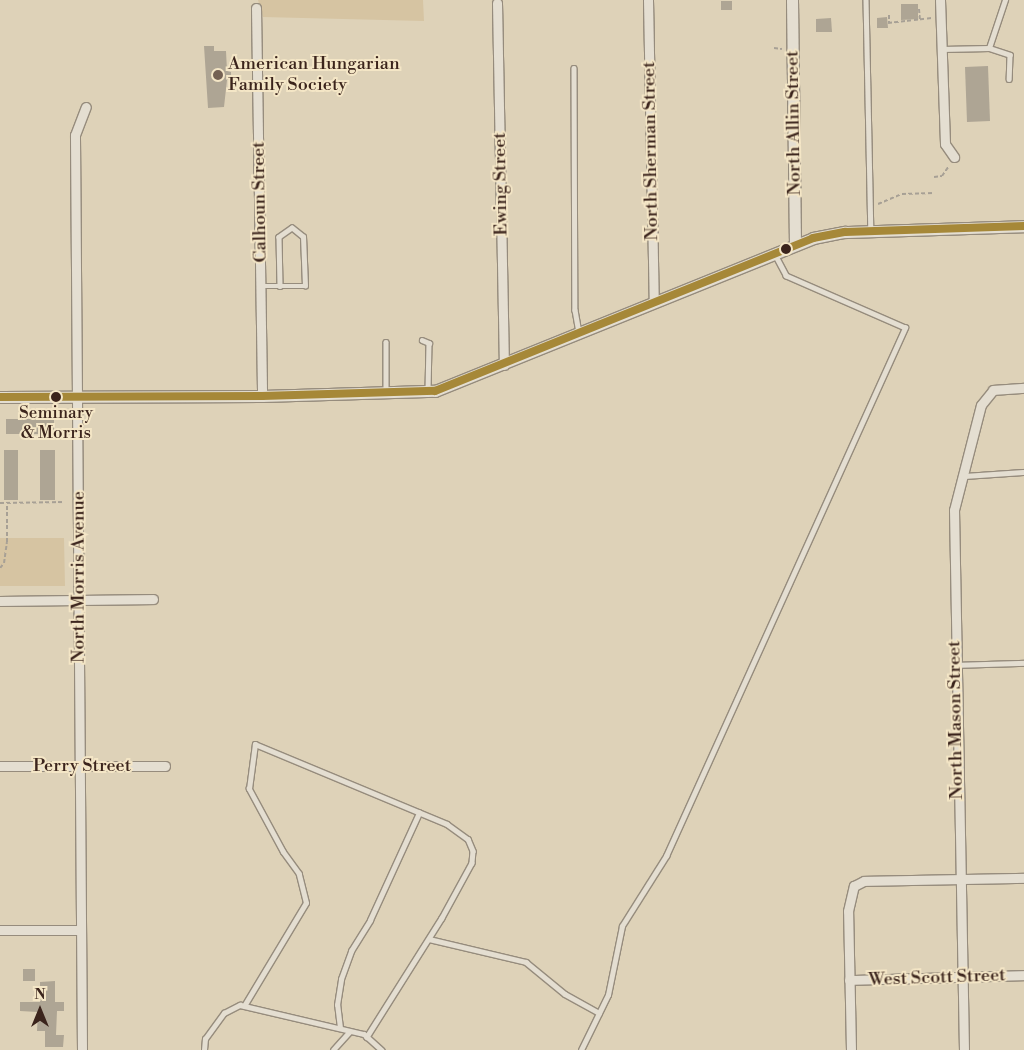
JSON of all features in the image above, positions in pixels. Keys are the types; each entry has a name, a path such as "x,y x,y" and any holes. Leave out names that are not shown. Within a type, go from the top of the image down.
{"street":[{"name":"North Sherman Street","path":"648,0 654,302"},
{"name":"North Allin Street","path":"792,0 795,245"},
{"path":"940,0 945,144 954,157"},
{"name":"Ewing Street","path":"497,3 504,365"},
{"name":"Calhoun Street","path":"256,8 262,286 262,396"},
{"name":"North Morris Avenue","path":"82,1050 75,135 86,107"},
{"path":"0,396 262,396 428,392 504,365 654,302 795,245 828,234 1024,226"},
{"name":"North Mason Street","path":"964,1050 955,665 954,510 981,405 987,395 998,389 1024,388"},
{"path":"0,601 153,599"},
{"name":"Perry Street","path":"0,766 165,766"},
{"path":"851,1050 848,911 854,886 864,881 1024,878"},
{"path":"0,930 81,930"},
{"name":"West Scott Street","path":"849,980 1024,975"}],"lane":[{"path":"866,0 871,231"},
{"path":"989,48 1005,0"},
{"path":"942,49 989,48 1010,55 1008,79"},
{"path":"574,68 575,310 580,334"},
{"path":"262,286 280,286 305,286 303,237 292,228 279,237 280,286"},
{"path":"581,1050 608,994 622,926 666,856 905,328 786,276 774,254"},
{"path":"422,340 429,342 428,392"},
{"path":"386,342 392,394"},
{"path":"962,476 1024,472"},
{"path":"955,665 1024,663"},
{"path":"244,1006 306,903 299,874 282,852 249,789 255,744 286,754 446,824 468,839 473,851 472,863 429,939 367,1037"},
{"path":"340,1028 337,1006 341,979 351,951 370,920 419,813"},
{"path":"429,939 526,962 564,994 599,1013"},
{"path":"204,1050 205,1039 224,1013 244,1006 340,1028 367,1037 382,1050"},
{"path":"332,1050 349,1032"}],"path":[{"path":"919,9 920,20"},
{"path":"889,15 889,23 935,18"},
{"path":"934,177 946,172 954,157"},
{"path":"874,206 902,194 934,194"},
{"path":"0,503 65,502"},
{"path":"0,568 4,563 7,542 7,503"}],"shaded area":[{"path":"258,0 423,0 424,21 263,17"},
{"path":"0,538 64,538 65,586 0,586"}],"building":[{"path":"721,1 732,1 732,10 721,10"},
{"path":"901,4 918,4 918,19 901,20"},
{"path":"887,17 888,28 877,28 877,18"},
{"path":"831,18 832,32 816,32 816,19"},
{"name":"American Hungarian Family Society","path":"204,46 214,46 214,51 226,51 227,71 231,72 231,79 227,80 224,107 208,108"},
{"path":"988,66 990,121 967,122 965,67"},
{"path":"6,419 54,419 54,434 6,434"},
{"path":"4,450 18,450 18,500 4,500"},
{"path":"40,450 55,450 55,500 40,500"},
{"path":"23,969 35,969 35,981 23,981"},
{"path":"55,981 55,1002 64,1002 64,1011 57,1011 56,1035 64,1035 63,1047 45,1047 45,1031 37,1031 38,1012 20,1011 20,1002 40,1002 40,982"}],"transit line":[{"path":"0,397 262,396 435,391 813,238 845,232 1024,226"}],"place":[{"name":"American Hungarian Family Society","path":"218,75"},
{"name":"Seminary & Morris","path":"56,397"}]}
